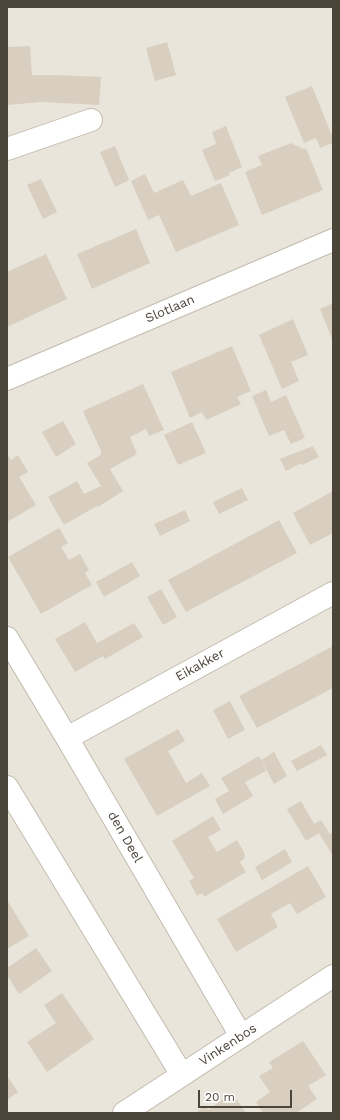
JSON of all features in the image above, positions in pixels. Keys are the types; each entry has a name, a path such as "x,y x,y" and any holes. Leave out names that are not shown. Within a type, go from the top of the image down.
{"street":[{"path":"7,149 91,120"},
{"name":"Slotlaan","path":"7,379 333,240"},
{"name":"Eikakker","path":"67,738 333,593"},
{"name":"den Deel","path":"7,638 241,1036"},
{"path":"7,786 182,1075"},
{"name":"Vinkenbos","path":"124,1113 333,976"}],"shaded area":[{"path":"7,7 333,7 333,1113 7,1113"}],"building":[{"path":"167,42 176,75 155,81 146,48"},
{"path":"30,46 32,75 101,77 99,105 42,102 7,105 7,47"},
{"path":"312,86 333,138 333,143 320,148 316,138 304,143 285,97"},
{"path":"226,126 242,167 229,173 230,175 215,181 202,150 216,144 212,132"},
{"path":"291,143 304,149 306,148 323,190 262,215 245,172 262,165 258,156"},
{"path":"115,146 129,180 115,187 100,152"},
{"path":"145,174 154,193 183,180 191,196 221,183 239,225 176,252 159,215 148,220 131,181"},
{"path":"41,179 57,212 43,219 27,185"},
{"path":"136,229 150,263 92,289 77,254"},
{"path":"46,254 67,299 7,327 7,272"},
{"path":"333,303 333,341 320,309"},
{"path":"293,319 308,355 291,362 299,381 282,389 259,335"},
{"path":"232,346 251,391 237,397 241,404 206,420 202,412 190,418 171,372"},
{"path":"143,384 164,430 149,436 146,429 130,437 137,454 110,469 123,491 98,507 97,506 64,525 48,497 77,481 84,494 101,486 87,463 101,455 101,451 83,411"},
{"path":"266,390 271,402 286,395 305,438 291,444 284,430 269,436 252,396"},
{"path":"63,421 76,444 56,457 42,432"},
{"path":"192,422 206,453 178,465 164,435"},
{"path":"313,446 319,457 302,465 301,463 286,471 280,459"},
{"path":"7,454 11,460 18,455 28,472 19,477 36,505 7,522"},
{"path":"242,488 248,500 219,514 213,502"},
{"path":"333,491 333,533 310,545 293,513"},
{"path":"185,510 190,521 160,536 154,524"},
{"path":"279,520 297,553 186,612 168,580"},
{"path":"59,528 68,543 61,547 69,560 80,554 89,570 85,573 92,585 41,614 8,557"},
{"path":"132,562 140,576 104,597 96,582"},
{"path":"161,589 177,617 163,625 147,597"},
{"path":"85,622 97,643 134,623 143,637 105,659 103,656 75,672 55,639"},
{"path":"333,646 333,688 257,728 239,696"},
{"path":"230,701 245,730 228,739 213,710"},
{"path":"178,729 185,741 168,751 186,783 202,773 210,786 157,816 124,759"},
{"path":"321,745 327,755 297,771 291,761"},
{"path":"274,752 287,776 274,784 261,760"},
{"path":"259,756 266,771 245,782 253,796 223,814 215,799 229,791 221,778"},
{"path":"301,801 314,824 321,820 330,834 333,832 333,856 319,833 306,841 287,809"},
{"path":"213,816 221,830 208,837 217,852 237,840 245,854 244,859 240,862 246,872 204,897 202,893 197,896 189,881 194,878 172,841"},
{"path":"285,849 292,862 262,880 255,867"},
{"path":"308,866 326,897 297,914 290,903 271,914 278,927 236,952 217,919"},
{"path":"7,900 29,936 7,949"},
{"path":"36,948 52,971 19,994 7,975 7,968"},
{"path":"62,993 94,1039 47,1072 27,1042 56,1023 44,1005"},
{"path":"303,1041 326,1075 308,1086 317,1099 296,1113 263,1113 256,1102 270,1092 259,1076 273,1068 269,1062"},
{"path":"7,1076 18,1092 7,1100"},
{"path":"232,1093 246,1113 195,1113 205,1106 208,1110"}]}
